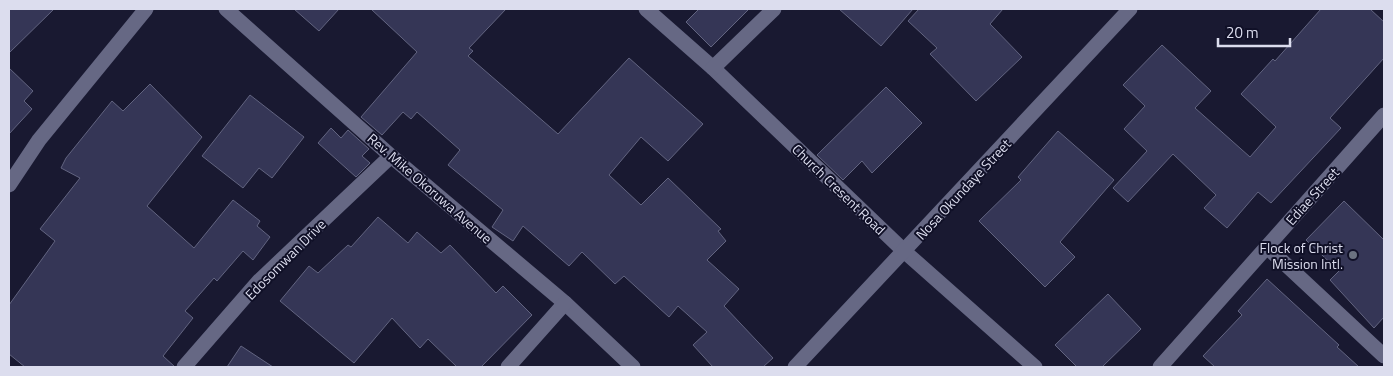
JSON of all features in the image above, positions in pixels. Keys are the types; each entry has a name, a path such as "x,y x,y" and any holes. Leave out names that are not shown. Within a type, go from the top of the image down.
{"street":[{"path":"9,185 39,140 146,9"},
{"name":"Rev. Mike Okoruwa Avenue","path":"226,9 391,156 565,303 633,367"},
{"name":"Church Cresent Road","path":"646,9 713,68 905,252 1035,367"},
{"path":"713,68 774,9"},
{"name":"Nosa Okundaye Street","path":"795,367 905,252 1130,9"},
{"name":"Ediae Street","path":"1160,367 1384,115"},
{"name":"Edosomwan Drive","path":"184,367 259,281 391,156"},
{"path":"1267,247 1384,356"},
{"path":"508,367 565,303"}],"building":[{"path":"9,9 54,9 9,53"},
{"path":"294,9 339,9 319,31"},
{"path":"371,9 506,9 469,48 473,51 468,56 558,134 629,58 703,124 668,161 641,137 609,175 641,205 668,178 721,229 718,231 726,241 707,260 739,289 724,306 773,358 763,367 713,367 693,345 707,332 678,306 669,317 624,276 615,284 582,252 569,266 523,226 513,241 492,227 503,210 448,165 460,150 417,112 411,119 403,112 382,135 361,117 417,52"},
{"path":"699,9 749,9 711,47 686,22"},
{"path":"839,9 913,9 881,46"},
{"path":"919,9 1003,9 990,24 1022,57 976,101 930,54 937,48 908,21"},
{"path":"1321,9 1370,9 1384,22 1384,58 1330,118 1341,128 1271,203 1258,192 1227,228 1204,208 1216,195 1173,154 1128,202 1113,188 1147,151 1124,129 1145,106 1123,85 1162,45 1211,91 1195,108 1250,157 1276,127 1241,94 1273,59 1275,61"},
{"path":"9,68 33,91 24,101 32,109 9,134"},
{"path":"150,84 202,137 147,206 194,248 233,200 260,221 257,226 270,237 253,260 243,251 217,281 214,278 185,311 193,318 163,356 175,367 25,367 9,354 9,305 55,241 40,229 80,178 61,168 66,158 112,101 123,111"},
{"path":"886,87 922,123 872,173 862,161 843,180 817,155"},
{"path":"250,95 304,137 272,178 259,168 243,188 202,156"},
{"path":"331,128 341,138 348,130 369,149 362,156 370,163 356,177 318,143"},
{"path":"1058,131 1114,180 1060,242 1075,257 1045,287 979,221 1021,180 1018,177"},
{"name":"Flock of Christ Mission Intl.","path":"1344,201 1384,240 1384,317 1374,328 1330,280 1339,271 1306,240"},
{"path":"378,217 408,243 417,232 441,253 450,245 496,293 503,286 532,315 481,367 457,367 428,339 420,348 392,318 354,363 280,301 309,266 318,273 348,245 351,247"},
{"path":"1267,279 1339,345 1337,347 1359,367 1215,367 1203,356 1242,315 1238,311"},
{"path":"1108,294 1141,329 1102,367 1077,367 1055,345"},
{"path":"241,346 273,367 227,367"}],"place":[{"name":"Flock of Christ Mission Intl.","path":"1353,255"}]}
